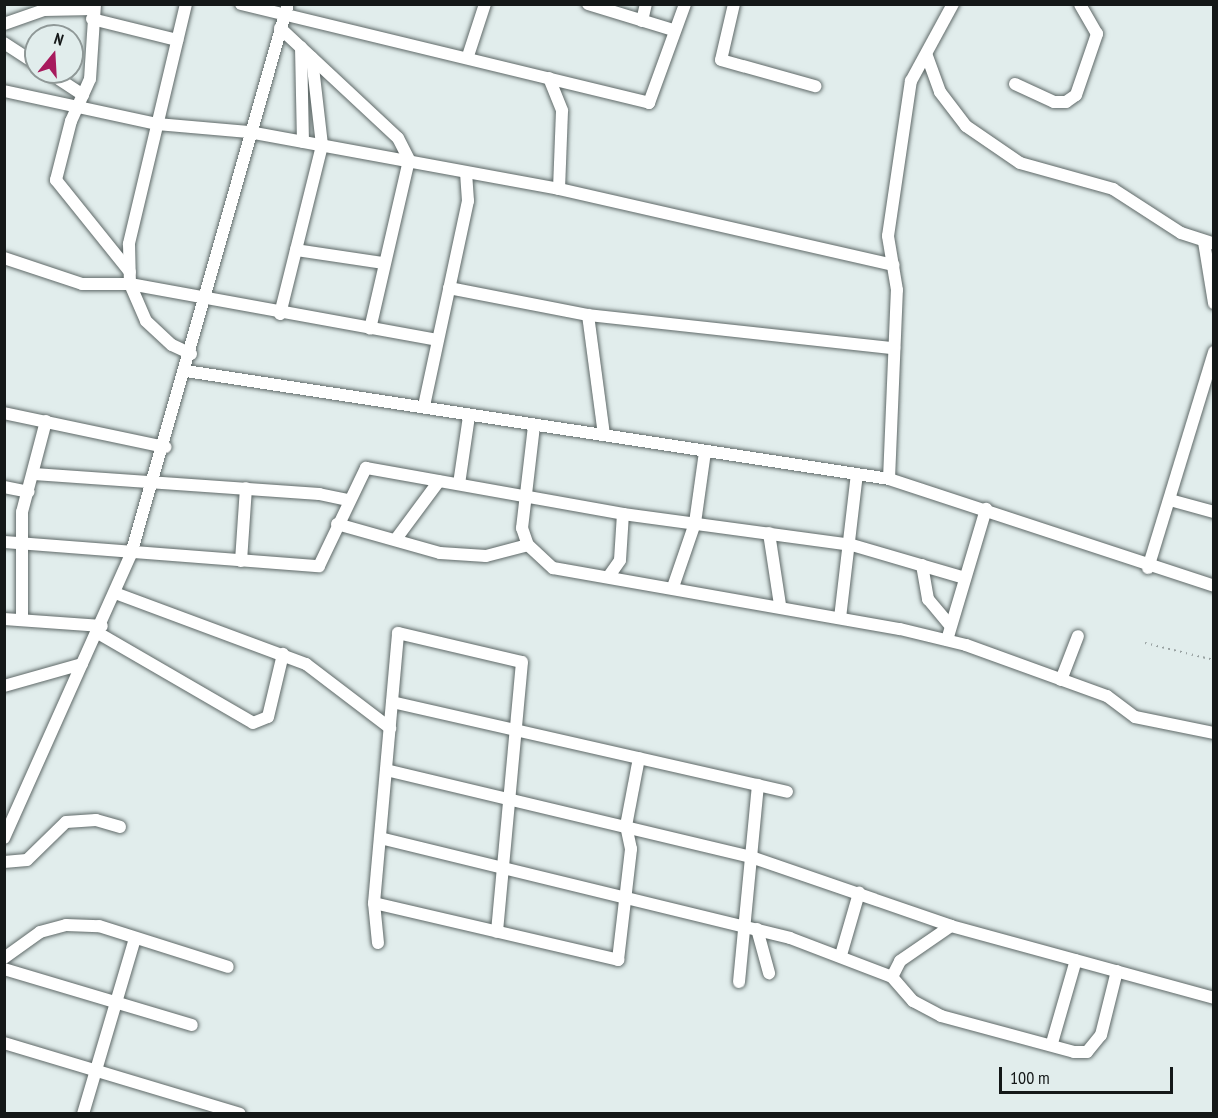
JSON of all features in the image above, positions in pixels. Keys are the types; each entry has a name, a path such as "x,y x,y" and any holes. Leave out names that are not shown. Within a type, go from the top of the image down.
{"street":[{"path":"130,278 129,244 186,4"},
{"path":"241,4 286,9 649,103 673,30 685,4"},
{"path":"468,56 484,4"},
{"path":"588,4 673,30"},
{"path":"642,21 646,4"},
{"path":"734,4 721,60 815,86"},
{"path":"889,479 894,348 893,265 888,236 911,81 953,6 939,4"},
{"path":"1015,84 1054,102 1066,102 1076,94 1097,34 1080,4"},
{"path":"4,838 100,629 131,554 165,447 249,132 286,9"},
{"path":"4,24 44,10 94,11 177,40"},
{"path":"94,11 95,49 56,180 130,278 146,321 172,345 191,354"},
{"path":"280,28 398,138 409,160 383,263 370,329"},
{"path":"4,43 24,56"},
{"path":"301,47 303,142"},
{"path":"927,56 940,92 966,126 1020,163 1113,189 1209,243 1214,303"},
{"path":"280,314 322,145 312,58"},
{"path":"549,78 562,111 559,189"},
{"path":"61,84 80,101"},
{"path":"4,91 80,101 157,124 249,132 559,189 893,265"},
{"path":"424,406 468,201 466,173"},
{"path":"296,250 383,263"},
{"path":"4,258 82,284 130,278 280,314 437,340"},
{"path":"448,288 588,315 894,348"},
{"path":"588,315 604,435"},
{"path":"1148,568 1214,352"},
{"path":"186,371 889,479 986,509 1148,568 1214,586"},
{"path":"4,412 165,447"},
{"path":"459,484 469,416"},
{"path":"22,620 25,542 22,512 34,474 46,422"},
{"path":"534,426 522,528 528,546 553,568 780,605 947,640 1107,696 1134,717 1214,733"},
{"path":"673,587 694,523 705,452"},
{"path":"4,542 25,542 131,554 319,566 348,500 366,468 623,514 852,545 965,578"},
{"path":"34,474 153,484 246,488 348,500"},
{"path":"840,618 852,545 857,474"},
{"path":"396,539 439,481"},
{"path":"4,487 29,492"},
{"path":"241,561 246,488"},
{"path":"1170,500 1214,512"},
{"path":"947,640 986,509"},
{"path":"609,576 620,560 623,514"},
{"path":"337,524 440,553 486,556 528,546"},
{"path":"770,533 780,605"},
{"path":"922,565 928,598 951,626"},
{"path":"115,593 306,664 390,728"},
{"path":"4,619 100,629 253,723 262,724 268,717 284,654"},
{"path":"378,943 374,903 398,633 522,662 506,799 497,932"},
{"path":"1061,680 1078,636"},
{"path":"4,686 82,664"},
{"path":"392,702 787,792"},
{"path":"374,903 618,960 623,896 631,849 626,826 639,758"},
{"path":"386,770 754,858 951,926 1214,998"},
{"path":"739,982 752,928 758,785"},
{"path":"4,862 27,860 66,822 96,820 120,827"},
{"path":"380,838 752,928 840,955 892,977 913,1001 941,1016 1087,1052 1101,1035 1117,971"},
{"path":"840,955 859,893"},
{"path":"4,958 40,932 66,925 99,926 228,967"},
{"path":"892,977 900,961 951,926"},
{"path":"752,928 769,973"},
{"path":"83,1113 135,939"},
{"path":"1052,1043 1076,960"},
{"path":"4,969 192,1025"},
{"path":"4,1043 240,1113"}],"path":[{"path":"1145,643 1214,660"}]}
